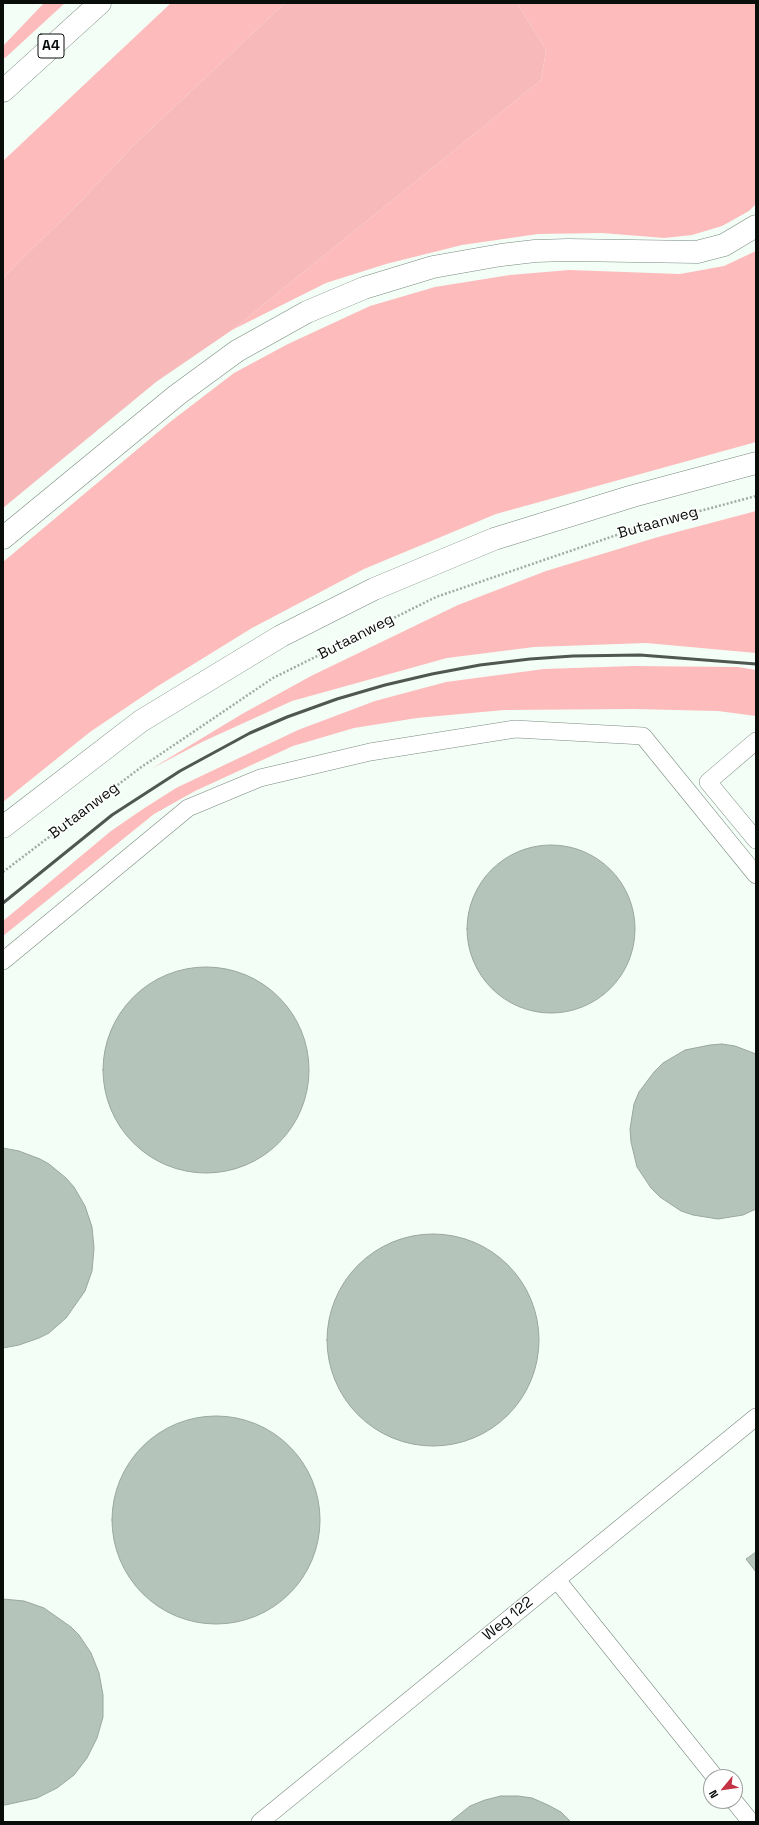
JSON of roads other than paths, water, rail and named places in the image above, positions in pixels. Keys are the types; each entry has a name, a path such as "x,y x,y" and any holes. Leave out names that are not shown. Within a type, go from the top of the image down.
{"main road":[{"name":"A4","path":"3,91 66,32 100,3"},
{"path":"3,538 177,395 237,351 307,312 364,288 434,267 501,255 535,251 568,250 696,252 724,245 756,226"},
{"path":"3,827 141,721 281,636 374,589 494,539 633,496 756,463"}],"lane":[{"path":"3,961 188,808 260,778 370,752 515,729 643,736 756,875"},
{"path":"756,741 708,782 756,840"},
{"name":"Weg 122","path":"260,1822 756,1417"},
{"path":"557,1580 709,1769"},
{"path":"740,1809 751,1822"}],"railway":[{"path":"3,903 112,815 180,771 250,733 287,717 337,699 385,685 432,674 480,665 530,659 573,656 640,655 756,664"}]}
